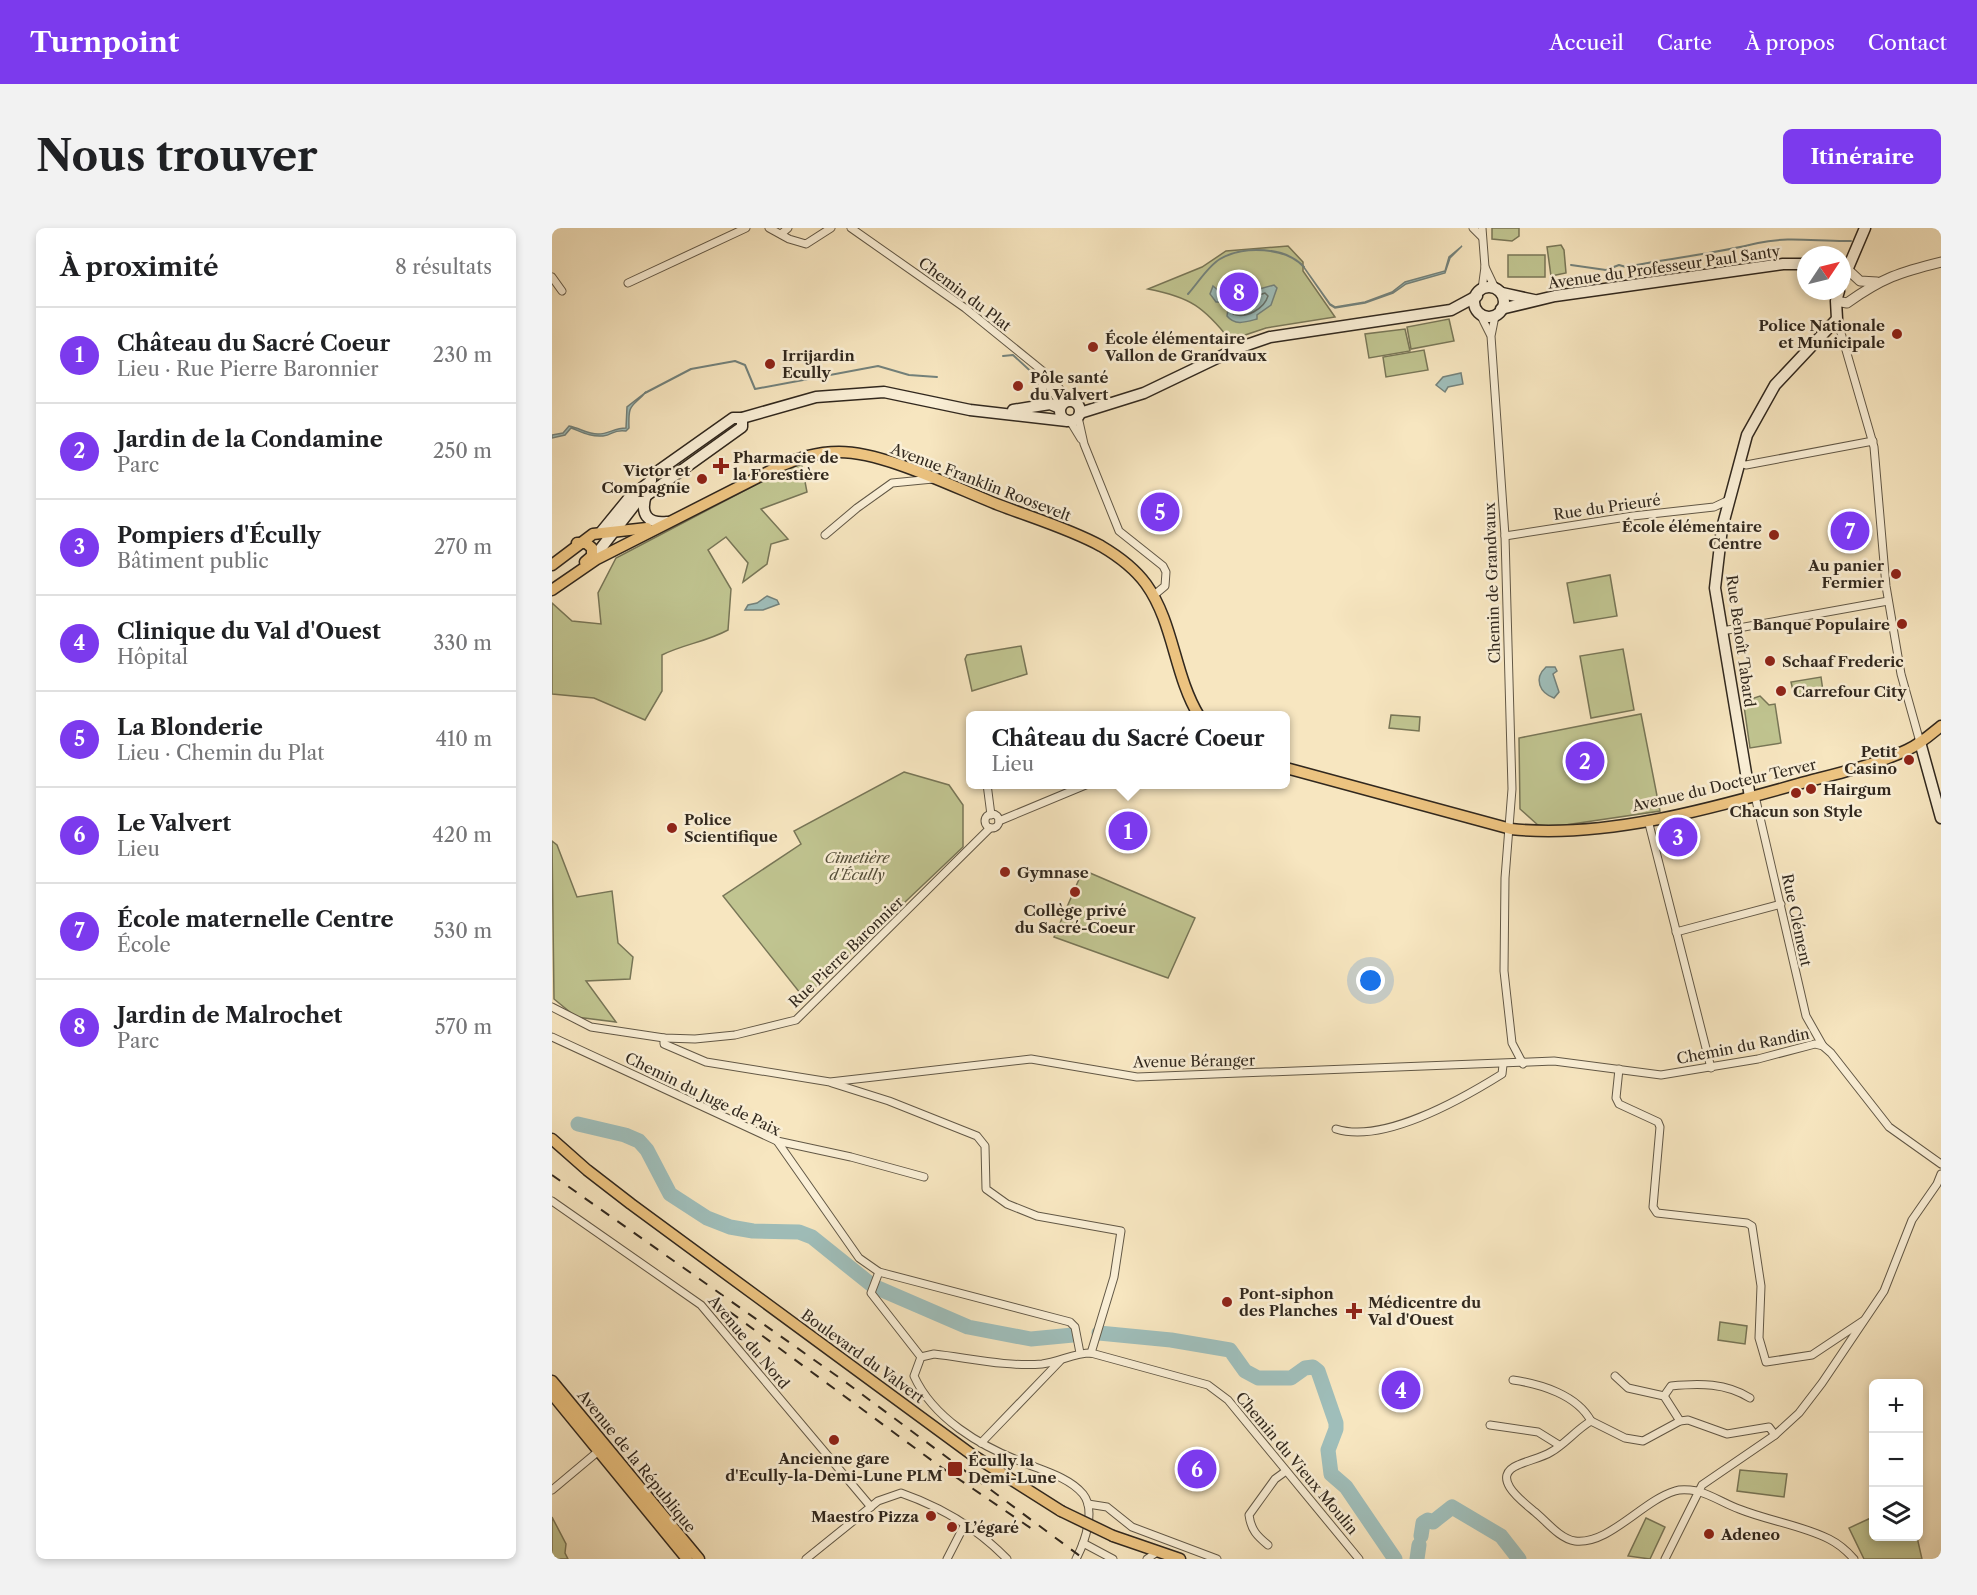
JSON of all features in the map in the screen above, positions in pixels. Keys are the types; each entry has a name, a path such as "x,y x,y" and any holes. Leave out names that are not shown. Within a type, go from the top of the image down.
{"main road":[{"path":"1851,254 1865,228"},
{"name":"Avenue du Professeur Paul Santy","path":"1479,315 1498,313 1535,300 1783,264 1797,266"},
{"path":"1451,310 1479,293 1498,290 1498,313"},
{"name":"Avenue du Professeur Paul Santy","path":"1498,290 1535,300"},
{"path":"656,483 651,476 733,418 742,421 768,410 816,397 884,392 970,410 1075,416 1104,404 1144,393 1238,348 1270,338 1451,310 1479,315 1479,293"},
{"path":"1837,300 1837,319"},
{"name":"Rue Benoît Tabard","path":"1752,797 1748,785 1722,631 1715,575 1726,512 1747,435 1775,385 1837,319"},
{"path":"1001,412 1050,404 1063,405 1075,401 1075,416"},
{"path":"1063,405 1060,415 1075,416"},
{"name":"Avenue Franklin Roosevelt","path":"552,590 597,559 667,522 808,454 841,452 873,458 1100,545 1120,558 1145,583 1153,596 1196,711"},
{"path":"552,590 598,552 630,509 656,483"},
{"path":"602,531 629,498 656,483"},
{"path":"646,495 642,509 645,517 657,523 667,522"},
{"name":"Avenue Franklin Roosevelt","path":"552,565 577,543 602,531 639,531 667,522"},
{"path":"577,543 586,543 592,548 592,556 589,560"},
{"name":"Avenue du Docteur Terver","path":"1290,769 1511,829 1548,831 1648,820 1752,797 1855,769 1909,749 1941,726"},
{"path":"1920,742 1941,818"},
{"name":"Boulevard du Valvert","path":"552,1139 622,1197 971,1454 1061,1511 1113,1536 1180,1559"},
{"name":"Avenue de la République","path":"552,1381 598,1451 699,1559"},
{"name":"Avenue de la République","path":"552,1394 687,1559"}],"street":[{"path":"628,283 746,228"},
{"path":"769,228 789,239 806,244 831,228"},
{"path":"781,234 788,228"},
{"name":"Chemin du Plat","path":"851,228 965,308 1055,381 1063,405"},
{"path":"1473,228 1482,237"},
{"path":"1479,293 1485,267 1482,228"},
{"path":"1843,300 1847,303 1877,282 1903,271 1941,262"},
{"path":"1485,267 1498,290"},
{"path":"1851,273 1860,281 1877,282"},
{"path":"552,277 562,291"},
{"name":"Chemin de Grandvaux","path":"1498,313 1491,333 1505,536 1512,789 1511,829"},
{"name":"Chemin de Grandvaux","path":"1479,315 1491,333"},
{"path":"1837,319 1873,441 1888,602 1898,656 1920,742"},
{"path":"1032,363 1043,386 1035,407"},
{"path":"1075,416 1119,531 1163,566 1166,573 1165,586 1153,596"},
{"path":"1739,463 1746,465 1873,441"},
{"path":"825,535 856,508 892,483 933,480"},
{"path":"1714,507 1729,500"},
{"path":"1714,507 1726,512"},
{"name":"Rue du Prieuré","path":"1505,536 1633,516 1714,507"},
{"path":"1722,631 1888,602"},
{"path":"988,789 991,814 986,822 990,828 995,827 999,821 1076,789"},
{"name":"Rue Clément","path":"1752,797 1781,903 1792,964 1806,1016 1823,1046"},
{"path":"991,814 999,821"},
{"path":"1648,820 1711,1068"},
{"name":"Rue Pierre Baronnier","path":"552,1007 591,1027 664,1038 695,1039 735,1035 796,1020 990,828"},
{"path":"1511,829 1505,878 1504,971 1512,1043 1523,1064"},
{"path":"1676,932 1781,903"},
{"name":"Chemin du Juge de Paix","path":"552,1037 777,1141 859,1258 879,1272 1070,1322 1075,1327 1080,1349"},
{"name":"Avenue Béranger","path":"664,1038 664,1044 706,1062 830,1082 1031,1059 1137,1077 1523,1064"},
{"name":"Chemin du Randin","path":"1523,1064 1554,1061 1661,1075 1758,1059 1806,1046 1823,1046 1889,1127 1941,1164"},
{"path":"1336,1129 1348,1133 1391,1126 1426,1116 1455,1103 1502,1074 1503,1065"},
{"path":"1619,1069 1616,1098 1619,1104 1658,1122 1660,1127 1653,1207 1657,1213 1747,1223 1752,1226 1758,1252 1761,1286 1759,1338 1766,1362 1812,1355 1863,1321"},
{"path":"830,1082 889,1101 977,1136 985,1146 984,1184 986,1189 1007,1204 1037,1216 1119,1229 1122,1234 1114,1277 1092,1350"},
{"path":"777,1141 851,1157 924,1178"},
{"path":"1665,1559 1697,1491 1706,1481 1775,1435 1804,1406 1884,1291 1912,1220 1937,1184 1941,1174"},
{"name":"Avenue du Nord","path":"552,1201 701,1305 871,1508"},
{"path":"552,1213 560,1206"},
{"path":"879,1272 878,1281 871,1293 921,1357 914,1376 921,1391 943,1416 981,1443 1072,1485 1083,1493 1088,1504 1083,1543 1077,1559"},
{"name":"Chemin du Vieux Moulin","path":"921,1357 934,1354 1025,1364 1060,1361 1080,1349 1092,1350 1208,1385 1228,1401 1359,1559"},
{"path":"981,1443 1060,1361"},
{"path":"1615,1376 1628,1388 1664,1396 1680,1421"},
{"path":"1513,1380 1528,1383 1568,1398 1585,1410 1591,1421 1625,1438 1642,1441 1680,1421 1688,1420 1727,1434 1769,1427 1775,1435"},
{"path":"1664,1396 1671,1386 1689,1384 1735,1389 1750,1398"},
{"path":"1591,1421 1554,1451 1512,1468 1508,1474 1507,1484 1516,1496 1569,1539 1595,1539 1671,1492 1697,1491 1741,1510 1807,1529 1832,1540 1854,1559"},
{"path":"1490,1425 1538,1432 1559,1445"},
{"path":"552,1490 598,1451"},
{"path":"1268,1545 1256,1536 1250,1526 1249,1515 1275,1479 1286,1470"},
{"path":"806,1559 886,1497 901,1493 952,1515 1006,1559"},
{"path":"1088,1504 1107,1507 1132,1527 1217,1559"},
{"path":"946,1559 965,1524"},
{"path":"1083,1543 1113,1559"},
{"path":"992,1559 999,1551"},
{"path":"1147,1559 1157,1552"}],"green space":[{"path":"1492,228 1519,228 1519,236 1512,241 1492,239"},
{"path":"1561,245 1564,250 1566,273 1551,276 1547,247"},
{"path":"1288,246 1303,262 1303,271 1335,317 1266,328 1230,340 1204,311 1195,305 1175,296 1148,289 1202,267 1226,251"},
{"path":"1508,255 1545,255 1545,277 1508,277"},
{"path":"1449,319 1454,341 1411,349 1407,327"},
{"path":"1405,329 1410,351 1369,358 1365,334"},
{"path":"1424,350 1428,370 1386,377 1383,357"},
{"path":"801,461 807,492 761,509 788,539 771,544 767,564 743,582 748,563 726,537 708,550 731,589 728,630 662,655 662,691 645,720 594,698 552,694 552,603 572,621 601,624 598,593 616,558"},
{"path":"1610,575 1617,616 1574,623 1567,583"},
{"path":"1021,646 1027,674 972,691 965,659 967,655"},
{"path":"1623,649 1634,710 1591,718 1580,656"},
{"path":"1821,677 1823,691 1794,695 1791,682"},
{"path":"1760,696 1769,705 1775,704 1781,743 1750,748 1744,706 1745,701"},
{"path":"1641,714 1660,811 1565,825 1539,826 1520,809 1519,738"},
{"path":"1391,715 1420,717 1419,731 1389,728"},
{"name":"Cimetière d'Écully","path":"904,772 949,785 963,805 963,847 804,998 723,896 801,844 794,831"},
{"path":"552,841 557,845 577,897 612,891 618,943 633,957 630,979 586,981 616,1022 576,1017 554,999"},
{"path":"1083,870 1195,918 1168,978 1054,937"},
{"path":"1720,1322 1747,1326 1745,1344 1718,1340"},
{"path":"1740,1470 1787,1474 1784,1497 1737,1491"},
{"path":"552,1517 566,1544 565,1553 568,1559 552,1559"},
{"path":"1646,1518 1665,1527 1650,1559 1628,1556"},
{"path":"1869,1519 1869,1541 1918,1541 1922,1559 1864,1559 1849,1528"}],"water":[{"path":"1462,246 1450,258 1445,273 1406,284 1393,293 1365,303 1335,308 1330,305 1303,266 1330,304 1335,307 1365,302 1392,292 1405,282 1445,271 1449,257"},
{"path":"1274,285 1277,288 1271,305 1257,315 1257,319 1245,322 1230,319 1227,316 1229,302 1216,302 1210,294 1213,286 1227,298"},
{"path":"1461,373 1463,384 1448,387 1445,392 1436,385 1443,377"},
{"path":"646,392 630,409 629,428 626,431 598,436 571,428 565,435 552,438 552,435 563,433 569,426 598,434 626,428 627,407"},
{"path":"767,596 777,600 779,604 763,610 745,610 748,605 757,603"},
{"path":"1546,667 1555,667 1557,671 1553,674 1559,692 1554,698 1545,693 1540,685 1540,676"}],"waterway":[{"path":"1571,265 1606,270 1619,265 1626,267 1769,241 1851,241"},
{"path":"1188,294 1216,262 1241,252 1252,250 1276,252 1287,255 1304,267"},
{"path":"1003,356 1013,355 1038,378"},
{"path":"645,393 691,369 735,361 745,365 755,389 878,366 909,375 937,377"},
{"path":"578,1124 625,1135 639,1141 647,1150 670,1194 707,1218 730,1227 753,1231 799,1232 812,1237 873,1286 968,1327 1031,1339 1073,1335"},
{"path":"1099,1333 1171,1340 1230,1350 1245,1371 1258,1378 1291,1378 1305,1368 1313,1367 1318,1371 1336,1423 1328,1450 1331,1474 1346,1487 1395,1559"},
{"path":"1421,1536 1423,1523 1428,1520 1433,1522 1452,1507 1501,1536 1519,1559"},
{"path":"1417,1559 1419,1545"}],"railway":[{"path":"552,1175 844,1381 1084,1559"},
{"path":"730,1312 938,1465 1032,1529"}],"place":[{"name":"Jardin de Malrochet","path":"1239,292"},
{"name":"Police Nationale et Municipale","path":"1897,334"},
{"name":"École élémentaire Vallon de Grandvaux","path":"1093,347"},
{"name":"Irrijardin Ecully","path":"770,364"},
{"name":"Pôle santé du Valvert","path":"1018,386"},
{"name":"Pharmacie de la Forestière","path":"721,466"},
{"name":"Victor et Compagnie","path":"702,479"},
{"name":"La Blonderie","path":"1160,512"},
{"name":"École maternelle Centre","path":"1850,531"},
{"name":"École élémentaire Centre","path":"1774,535"},
{"name":"Au panier Fermier","path":"1896,574"},
{"name":"Banque Populaire","path":"1902,624"},
{"name":"Schaaf Frederic","path":"1770,661"},
{"name":"Carrefour City","path":"1781,691"},
{"name":"Petit Casino","path":"1909,760"},
{"name":"Jardin de la Condamine","path":"1585,761"},
{"name":"Hairgum","path":"1811,789"},
{"name":"Chacun son Style","path":"1796,793"},
{"name":"Police Scientifique","path":"672,828"},
{"name":"Château du Sacré Coeur","path":"1128,831"},
{"name":"Pompiers d'Écully","path":"1678,837"},
{"name":"Gymnase","path":"1005,872"},
{"name":"Collège privé du Sacré-Coeur","path":"1075,892"},
{"name":"Pont-siphon des Planches","path":"1227,1302"},
{"name":"Médicentre du Val d'Ouest","path":"1354,1311"},
{"name":"Clinique du Val d'Ouest","path":"1401,1390"},
{"name":"Ancienne gare d'Ecully-la-Demi-Lune PLM","path":"834,1440"},
{"name":"Écully la Demi-Lune","path":"955,1469"},
{"name":"Le Valvert","path":"1197,1469"},
{"name":"Maestro Pizza","path":"931,1516"},
{"name":"L’égaré","path":"952,1527"},
{"name":"Adeneo","path":"1709,1534"}]}
